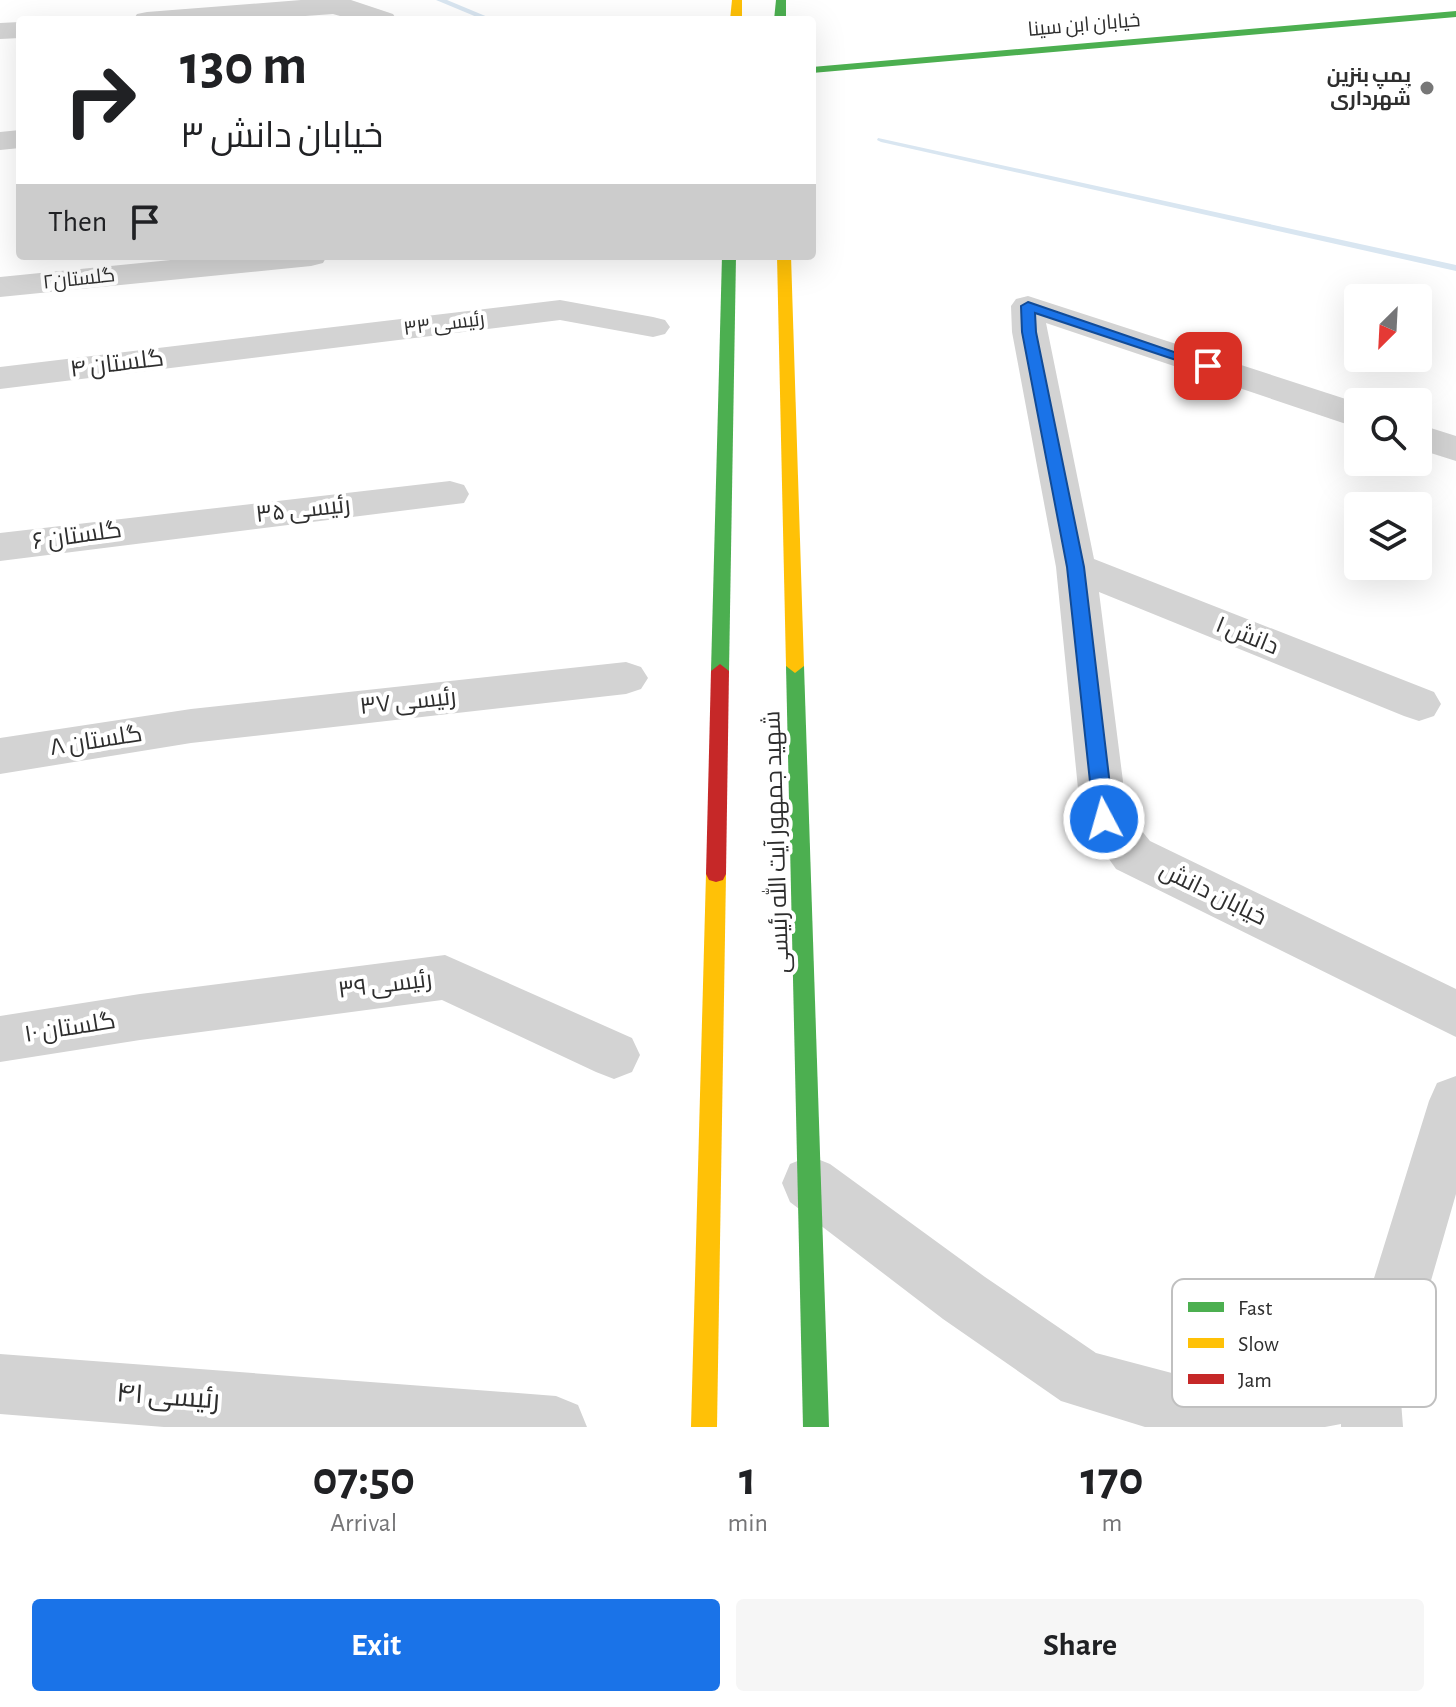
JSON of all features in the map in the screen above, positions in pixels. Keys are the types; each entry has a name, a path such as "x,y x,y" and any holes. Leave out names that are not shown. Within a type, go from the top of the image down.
{"main road":[{"name":"خیابان ابن سینا","path":"816,70 1456,14"},
{"path":"704,1427 729,260"},
{"name":"شهید جمهور آیت الله رئیسی","path":"784,260 816,1427"}],"street":[{"path":"190,16 329,3 370,16"},
{"name":"گلستان۲","path":"0,287 272,260"},
{"name":"خیابان دانش","path":"1344,411 1028,306 1029,332 1076,567 1104,819 1133,855 1456,1014"},
{"name":"رئیسی ۳۳","path":"234,350 560,310 653,327"},
{"name":"گلستان ۴","path":"0,378 234,350"},
{"path":"1432,441 1456,449"},
{"name":"رئیسی ۳۵","path":"155,526 450,494"},
{"name":"گلستان ۶","path":"0,547 155,526"},
{"name":"دانش ۱","path":"1076,567 1419,704"},
{"name":"رئیسی ۳۷","path":"191,726 626,678"},
{"name":"گلستان ۸","path":"0,756 191,726"},
{"name":"رئیسی ۳۹","path":"140,1017 445,977 614,1055"},
{"name":"گلستان ۱۰","path":"0,1039 140,1017"},
{"path":"1407,1279 1456,1101"},
{"path":"810,1183 964,1298 1082,1380 1172,1404"},
{"name":"رئیسی ۴۱","path":"0,1384 556,1427"},
{"path":"1183,1407 1221,1417 1371,1408"}],"waterway":[{"path":"440,0 481,16"},
{"path":"881,140 1456,268"}],"traffic: fast":[{"path":"780,16 781,0"},
{"path":"816,70 1456,14"},
{"path":"720,671 729,260"},
{"path":"795,666 816,1427"}],"traffic: slow":[{"path":"736,16 737,0"},
{"path":"784,260 795,666"},
{"path":"704,1427 716,874"}],"traffic: jam":[{"path":"716,874 720,671"}],"place":[{"name":"پمپ بنزین شهرداری","path":"1427,88"}],"route":[{"path":"1104,819 1076,567 1029,332 1028,306 1208,366"}]}
